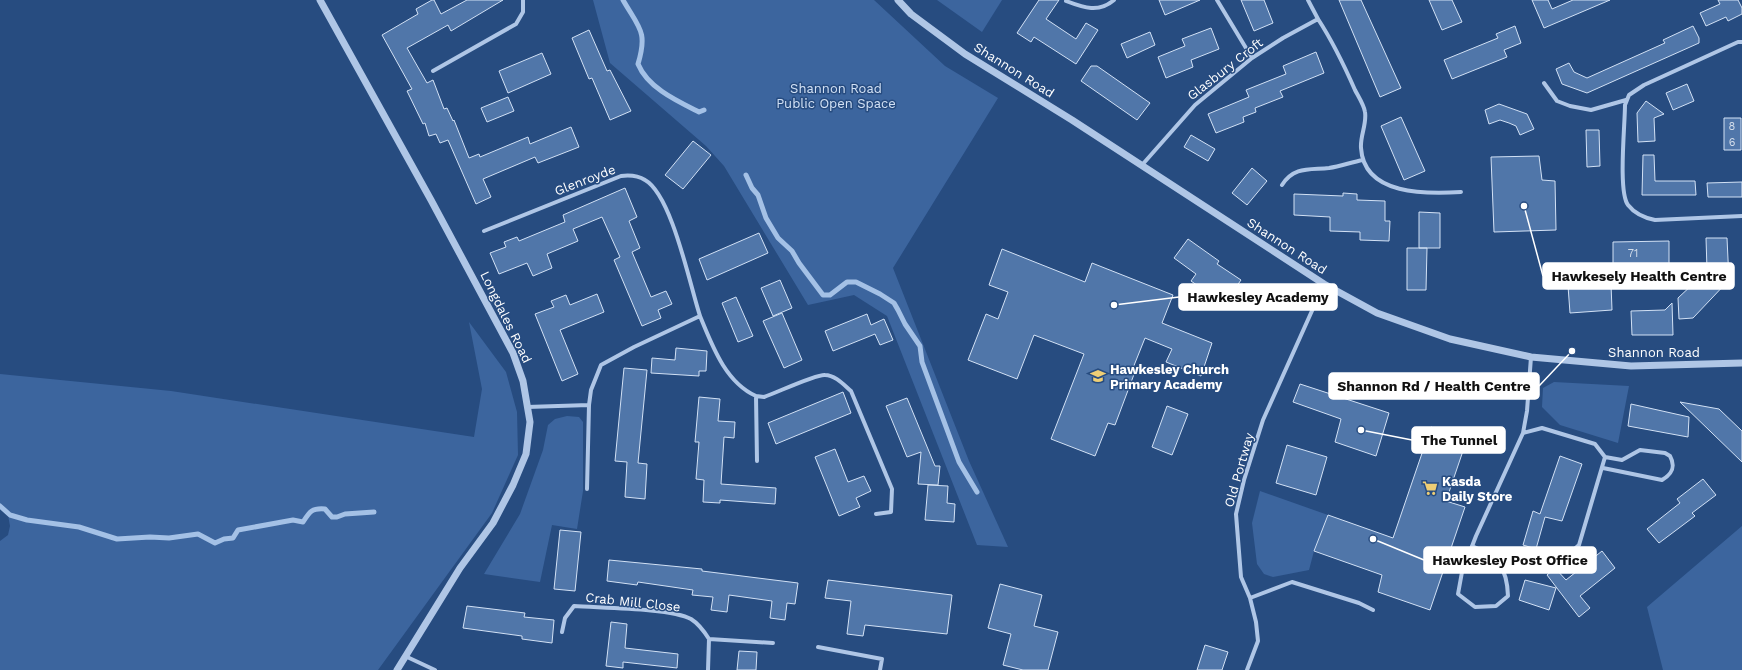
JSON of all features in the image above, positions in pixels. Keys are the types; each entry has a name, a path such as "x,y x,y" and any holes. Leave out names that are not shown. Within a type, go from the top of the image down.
{"street":[{"name":"Longdales Road","path":"320,0 431,200 513,353 523,381 530,422 526,454 513,485 493,523 460,568 396,670"},
{"path":"433,72 516,24 523,12 523,0"},
{"name":"Shannon Road","path":"898,0 911,14 965,54 1142,165 1324,284 1376,313 1450,339 1531,357 1631,366 1742,363"},
{"path":"1066,1 1089,9 1105,7 1114,0"},
{"path":"1217,0 1252,58"},
{"path":"1308,0 1318,19 1334,43 1365,111 1361,147 1363,160 1372,174 1398,189 1431,194 1461,192"},
{"name":"Glasbury Croft","path":"1142,165 1195,105 1252,58 1283,38 1318,19"},
{"path":"1742,42 1738,42 1644,84 1629,95 1626,100 1622,189 1628,205 1645,218 1655,220 1742,216"},
{"path":"1544,83 1557,101 1570,106 1591,110 1626,100"},
{"path":"1282,185 1287,178 1303,169 1330,168 1363,160"},
{"name":"Glenroyde","path":"484,231 621,176 632,175 645,180 657,192 664,205 690,278 700,316 728,373 734,382 756,396"},
{"name":"Old Portway","path":"1247,670 1258,641 1256,622 1250,598 1241,576 1236,514 1244,480 1263,420 1324,284"},
{"path":"587,489 589,405 591,390 601,365 634,347 700,316"},
{"path":"1472,546 1490,554 1501,565 1508,578 1508,596 1496,606 1475,607 1458,594 1462,572 1472,546 1523,433 1527,411 1531,357"},
{"path":"757,461 756,396 764,397 816,377 826,375 843,383 851,391 892,489 891,512 876,514"},
{"path":"527,407 589,405"},
{"path":"1523,433 1542,428 1595,444 1605,457 1622,460 1640,450 1656,451 1670,456 1673,462 1673,469 1670,475 1662,480 1603,468"},
{"path":"1553,561 1569,554 1579,545 1605,457"},
{"path":"1250,598 1292,582 1359,603 1373,610"},
{"name":"Crab Mill Close","path":"562,632 565,618 574,606 673,614 690,619 702,628 709,639"},
{"path":"708,670 709,639 773,643"},
{"path":"818,647 882,658 880,670"},
{"path":"404,656 435,670"}],"green space":[{"name":"Shannon Road Public Open Space","path":"593,0 874,0 945,66 998,98 893,268 969,461 1008,547 977,545 887,316 854,295 808,305 724,166 706,146 610,63"},
{"path":"937,0 1002,0 982,32"},
{"path":"469,322 506,372 517,412 518,455 492,513 378,670 0,670 0,541 8,535 10,526 8,515 0,508 0,374 171,391 474,437 482,389"},
{"path":"1554,382 1629,386 1618,443 1560,425 1542,407 1543,388"},
{"path":"567,416 579,417 583,422 583,491 577,529 552,525 540,582 484,574 520,514 543,450 548,425 555,419"},
{"path":"1260,491 1328,515 1314,551 1309,570 1273,577 1264,574 1257,564 1252,523"},
{"path":"1742,526 1742,670 1663,670 1647,607"}],"building":[{"path":"434,0 441,14 467,0 503,0 451,31 448,25 407,48 427,83 433,80 444,109 447,108 453,121 454,120 469,158 479,154 480,157 528,137 530,144 571,127 579,147 538,163 535,157 483,179 491,197 476,204 448,140 440,143 436,134 429,136 425,123 423,124 407,91 412,89 382,35 418,14 416,9"},
{"path":"1039,0 1059,0 1046,19 1076,39 1086,23 1098,30 1076,64 1034,37 1031,42 1017,33"},
{"path":"1159,0 1200,0 1165,15"},
{"path":"1241,0 1264,0 1273,23 1254,31"},
{"path":"1339,0 1361,0 1401,88 1380,97"},
{"path":"1429,0 1452,0 1462,22 1442,30"},
{"path":"1532,0 1548,0 1552,9 1573,0 1610,0 1544,28"},
{"path":"1718,0 1738,0 1742,8 1742,14 1728,21 1726,17 1706,26 1700,13 1720,4"},
{"path":"1515,26 1521,43 1504,50 1507,57 1452,79 1444,60 1498,38 1496,34"},
{"path":"1693,26 1699,38 1699,43 1587,93 1562,84 1556,69 1569,63 1574,72 1587,78 1665,43 1663,40"},
{"path":"1211,28 1219,49 1191,60 1193,67 1166,78 1158,57 1185,46 1182,39"},
{"path":"589,30 607,71 610,70 631,111 610,120 592,78 589,79 572,38"},
{"path":"1150,32 1155,45 1127,58 1121,44"},
{"path":"1316,52 1324,73 1280,91 1283,97 1255,108 1256,112 1243,117 1244,122 1216,133 1208,114 1249,97 1246,90 1286,74 1283,66"},
{"path":"542,53 551,74 508,93 499,71"},
{"path":"1091,66 1097,66 1150,103 1137,120 1081,81"},
{"path":"1687,84 1694,101 1673,110 1666,93"},
{"path":"508,97 514,111 487,122 481,108"},
{"path":"1646,101 1664,114 1654,118 1655,141 1638,142 1637,113"},
{"path":"1499,104 1527,114 1534,129 1520,135 1516,126 1509,123 1500,120 1489,124 1485,110"},
{"path":"1401,117 1425,171 1404,180 1381,126"},
{"path":"1724,118 1741,118 1741,150 1724,150"},
{"path":"1586,130 1599,130 1600,166 1587,167"},
{"path":"1191,135 1215,149 1208,161 1184,147"},
{"path":"693,141 711,155 683,189 665,175"},
{"path":"1643,155 1654,155 1655,181 1695,181 1696,195 1642,195"},
{"path":"1539,156 1542,180 1555,181 1556,230 1494,232 1491,157"},
{"path":"1252,168 1267,181 1247,205 1232,193"},
{"path":"1742,182 1742,197 1708,197 1707,183"},
{"path":"625,188 637,217 629,221 640,248 632,252 651,297 666,291 672,304 658,310 661,318 642,326 614,260 620,257 602,217 573,229 578,241 547,254 552,268 533,276 527,263 499,274 490,253 506,247 504,242 517,237 519,241 565,222 563,215"},
{"path":"1343,193 1357,194 1357,200 1385,201 1385,221 1390,221 1389,241 1360,240 1360,232 1330,231 1330,217 1294,215 1294,194 1343,196"},
{"path":"1419,212 1440,213 1440,248 1419,248"},
{"path":"759,233 768,253 707,280 699,259"},
{"path":"1706,238 1727,238 1729,280 1693,318 1679,319 1678,298 1709,269 1707,269"},
{"path":"1188,239 1219,261 1217,264 1241,280 1229,297 1219,290 1214,297 1191,281 1196,274 1174,258"},
{"path":"1669,241 1669,269 1655,269 1655,264 1613,264 1613,242"},
{"path":"1407,248 1427,248 1426,290 1407,290"},
{"path":"1002,249 1085,282 1092,263 1173,295 1162,323 1212,343 1201,376 1166,362 1172,349 1145,338 1133,368 1136,369 1115,425 1108,423 1095,456 1051,439 1084,354 1034,335 1017,379 968,360 986,314 998,319 1008,292 989,285"},
{"path":"780,280 792,308 773,316 761,288"},
{"path":"1584,284 1611,284 1612,310 1570,313 1568,286"},
{"path":"597,294 604,312 560,330 578,374 562,381 535,314 554,307 551,301 566,295 570,305"},
{"path":"736,297 753,336 738,342 722,303"},
{"path":"1672,303 1673,335 1632,335 1631,311 1665,310"},
{"path":"782,313 802,360 784,368 763,321"},
{"path":"867,314 871,325 884,319 893,340 880,345 875,334 833,351 825,331"},
{"path":"676,348 707,351 706,371 699,371 699,376 651,373 652,358 675,360"},
{"path":"624,368 647,370 638,463 647,464 645,499 625,497 627,462 615,461"},
{"path":"1300,384 1389,413 1376,456 1335,442 1341,419 1293,402"},
{"path":"843,392 851,413 776,444 768,423"},
{"path":"699,397 720,399 718,421 735,422 734,438 724,437 721,484 776,488 775,504 720,500 720,503 703,502 704,480 696,479 699,442 695,442"},
{"path":"907,398 935,466 940,466 938,485 918,484 921,452 907,457 886,406"},
{"path":"1680,402 1719,409 1742,431 1742,462"},
{"path":"1631,404 1689,417 1688,437 1628,426"},
{"path":"1167,406 1188,414 1172,455 1152,447"},
{"path":"1431,427 1467,439 1446,501 1465,507 1430,610 1378,592 1382,575 1314,551 1328,515 1393,538"},
{"path":"1287,445 1327,457 1316,495 1276,483"},
{"path":"835,449 848,482 864,476 871,491 856,498 860,507 839,516 815,457"},
{"path":"1560,456 1582,464 1562,521 1545,517 1536,549 1523,545 1533,511 1540,514"},
{"path":"1703,479 1716,495 1692,513 1695,516 1659,543 1647,529 1680,503 1677,499"},
{"path":"928,485 948,486 947,503 955,504 954,522 925,520"},
{"path":"560,530 581,532 575,591 554,589"},
{"path":"1602,551 1615,568 1580,596 1590,608 1579,617 1547,575 1555,568 1566,580"},
{"path":"609,560 702,569 702,571 798,583 795,604 787,603 785,620 770,618 772,601 729,595 727,612 711,610 713,597 692,595 693,590 638,582 637,585 607,581"},
{"path":"828,580 952,595 947,634 865,625 863,636 847,634 851,601 825,598"},
{"path":"1525,580 1556,588 1549,610 1519,600"},
{"path":"1000,584 1042,595 1034,626 1058,632 1048,670 1023,670 1003,665 1011,634 988,628"},
{"path":"467,606 525,613 524,617 554,620 552,643 522,639 522,636 463,628"},
{"path":"611,622 627,624 625,648 678,654 677,668 623,662 623,668 606,666"},
{"path":"1205,645 1228,652 1222,670 1197,670"},
{"path":"739,651 757,652 756,670 737,670"}],"waterway":[{"path":"623,0 637,24 642,37 641,53 638,64 643,73 664,93 699,112 704,110"},
{"path":"746,175 752,188 758,195 766,218 778,238 792,251 823,295 830,295 847,282 856,282 894,303 905,324 920,346 922,362 959,462 977,492"},
{"path":"0,506 10,515 27,520 79,527 117,539 150,537 169,538 198,534 215,543 224,539 233,538 238,530 293,520 303,522 312,511 317,509 325,509 332,517 345,514 374,512"}],"place":[{"name":"Hawkesely Health Centre","path":"1524,206"},
{"name":"Hawkesley Academy","path":"1114,305"},
{"name":"Shannon Rd / Health Centre","path":"1572,351"},
{"name":"Hawkesley Church Primary Academy","path":"1098,376"},
{"name":"The Tunnel","path":"1361,430"},
{"name":"Kasda Daily Store","path":"1430,488"},
{"name":"Hawkesley Post Office","path":"1373,539"}]}
